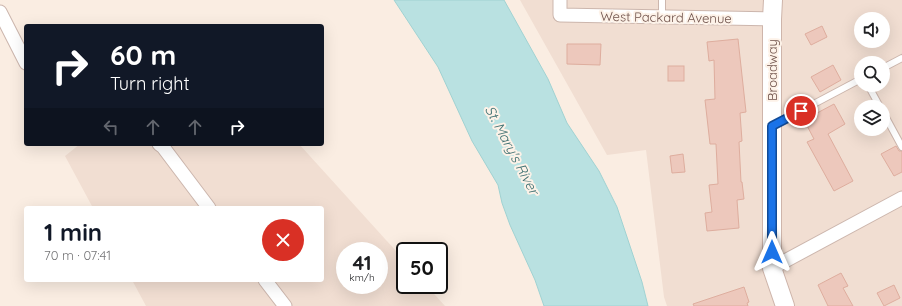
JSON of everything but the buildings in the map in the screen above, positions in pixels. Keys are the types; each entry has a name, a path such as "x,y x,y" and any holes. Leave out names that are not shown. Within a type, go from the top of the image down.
{"main road":[{"name":"Broadway","path":"773,0 772,268 785,306"}],"street":[{"name":"West Packard Avenue","path":"560,0 560,15 772,19"},
{"path":"0,12 24,59"},
{"path":"162,146 207,206"},
{"path":"772,268 902,198"},
{"path":"267,282 285,306"}],"lane":[{"path":"662,0 662,17"},
{"path":"890,64 902,58"},
{"path":"772,126 854,84"},
{"path":"890,125 902,147"}],"shaded area":[{"path":"520,0 902,0 902,306 667,306 664,297 646,150 607,155"},
{"path":"78,146 301,146 388,242 336,242 336,294 388,294 388,242 396,251 396,294 434,294 445,306 146,306 133,282 324,282 324,206 92,206 65,156"}],"water":[{"name":"St. Mary's River","path":"394,0 504,0 548,79 567,123 599,171 617,207 642,282 648,306 544,306 535,280 510,225 502,203 498,185 472,141 438,67"}],"route":[{"path":"772,252 772,126 801,111"}]}
